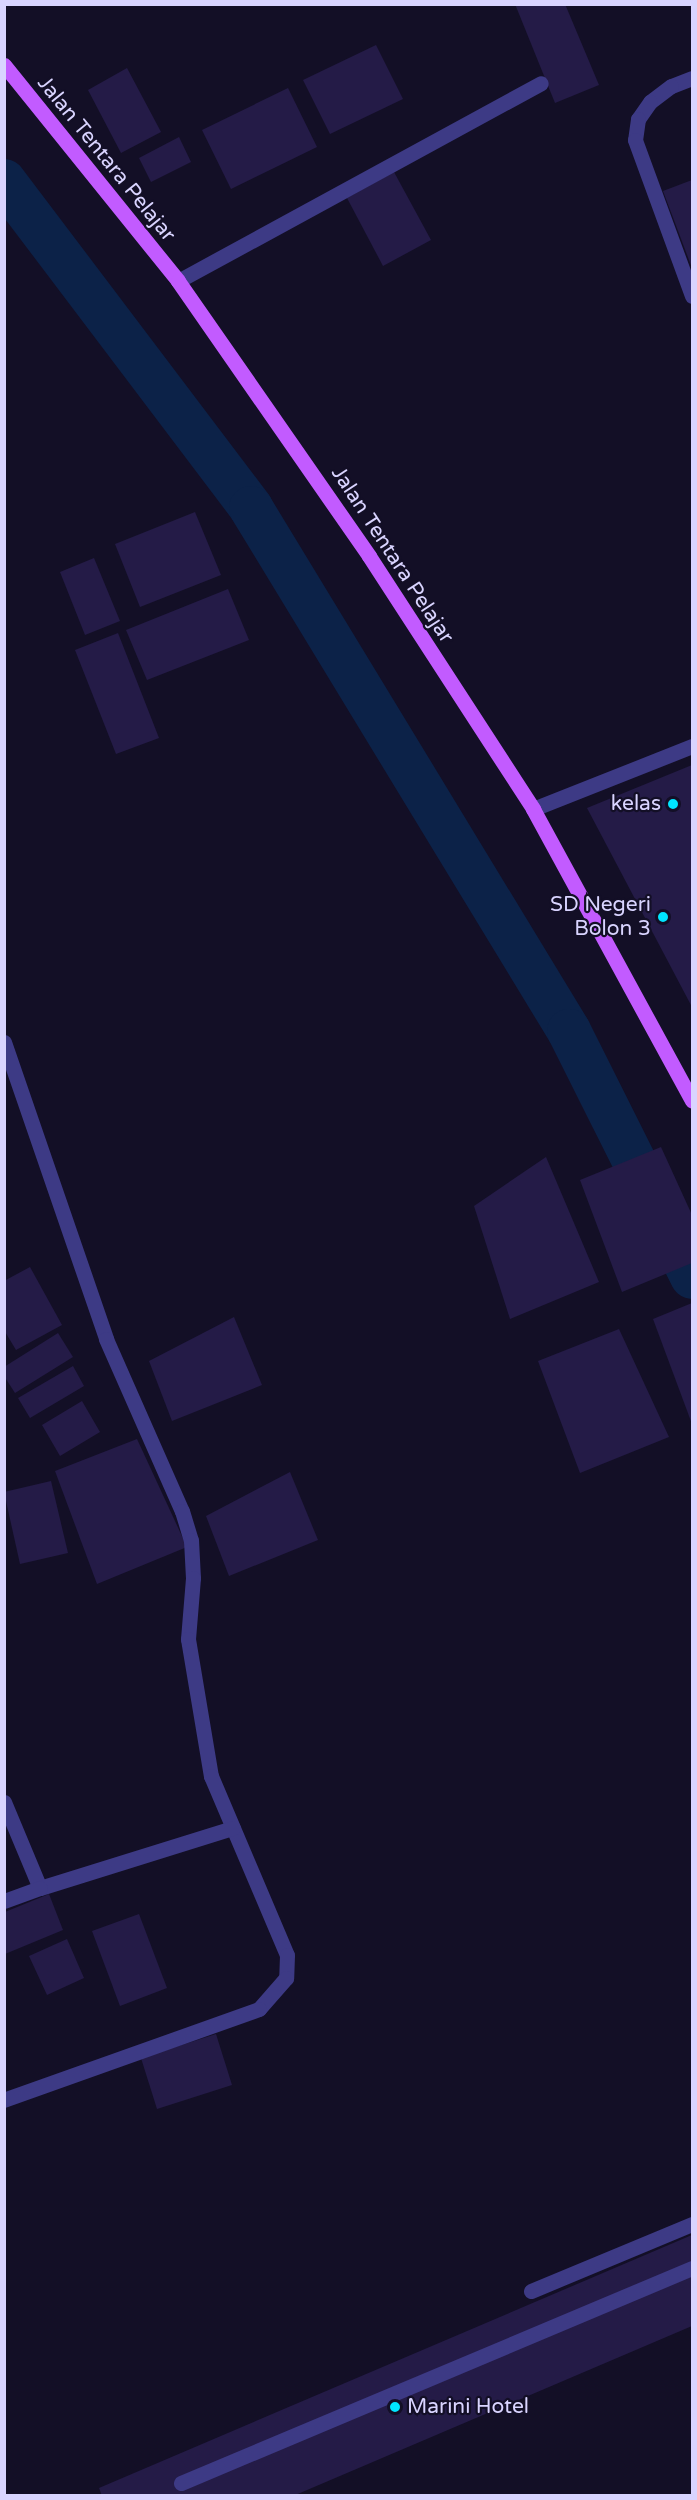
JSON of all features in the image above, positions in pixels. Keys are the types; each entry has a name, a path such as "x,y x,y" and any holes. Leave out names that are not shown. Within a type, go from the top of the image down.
{"main road":[{"name":"Jalan Tentara Pelajar","path":"4,65 178,281 363,547 533,809 693,1101"}],"street":[{"path":"693,78 671,86 650,102 638,119 635,140 693,296"},
{"path":"178,281 541,83"},
{"path":"533,809 693,746"},
{"path":"4,1042 106,1339 185,1520 193,1578 188,1639 211,1776 287,1955 286,1978 275,1994 259,2009 236,2020 4,2100"},
{"path":"4,1802 40,1888"},
{"path":"4,1901 233,1828"},
{"path":"531,2291 693,2224"},
{"path":"181,2483 693,2268"}],"building":[{"path":"515,4 565,4 599,85 555,103"},
{"path":"376,45 403,99 330,134 303,80"},
{"path":"127,68 161,132 121,153 88,90"},
{"path":"288,88 317,147 231,189 202,130"},
{"path":"179,137 191,162 151,182 139,158"},
{"path":"394,172 431,240 383,266 347,198"},
{"path":"692,180 692,268 663,191"},
{"path":"195,512 221,575 140,607 115,544"},
{"path":"94,558 120,621 85,635 60,572"},
{"path":"228,589 249,640 147,680 126,630"},
{"path":"118,633 159,738 116,754 75,650"},
{"name":"SD Negeri Bolon 3","path":"692,765 692,1007 587,808"},
{"path":"661,1147 692,1215 692,1263 622,1292 580,1180"},
{"path":"546,1157 599,1282 510,1319 474,1206"},
{"path":"30,1267 62,1325 16,1350 4,1330 4,1281"},
{"path":"692,1303 692,1424 653,1319"},
{"path":"234,1317 262,1385 172,1421 149,1361"},
{"path":"619,1329 669,1437 580,1473 538,1361"},
{"path":"58,1333 73,1357 15,1393 4,1376 4,1367"},
{"path":"73,1366 84,1386 30,1418 18,1398"},
{"path":"82,1401 100,1432 60,1456 42,1425"},
{"path":"137,1439 187,1547 97,1584 55,1471"},
{"path":"290,1472 318,1540 229,1576 206,1516"},
{"path":"51,1481 68,1553 20,1564 4,1492"},
{"path":"49,1894 63,1930 5,1954 5,1912"},
{"path":"139,1914 167,1988 120,2006 92,1931"},
{"path":"67,1939 84,1978 47,1995 29,1956"},
{"path":"216,2034 232,2085 157,2109 141,2058"},
{"name":"Marini Hotel","path":"692,2235 692,2326 293,2496 102,2496 99,2488"}],"waterway":[{"path":"4,181 251,508 569,1031 692,1277"}],"place":[{"name":"kelas","path":"673,804"},
{"name":"SD Negeri Bolon 3","path":"663,917"},
{"name":"Marini Hotel","path":"395,2407"}]}
